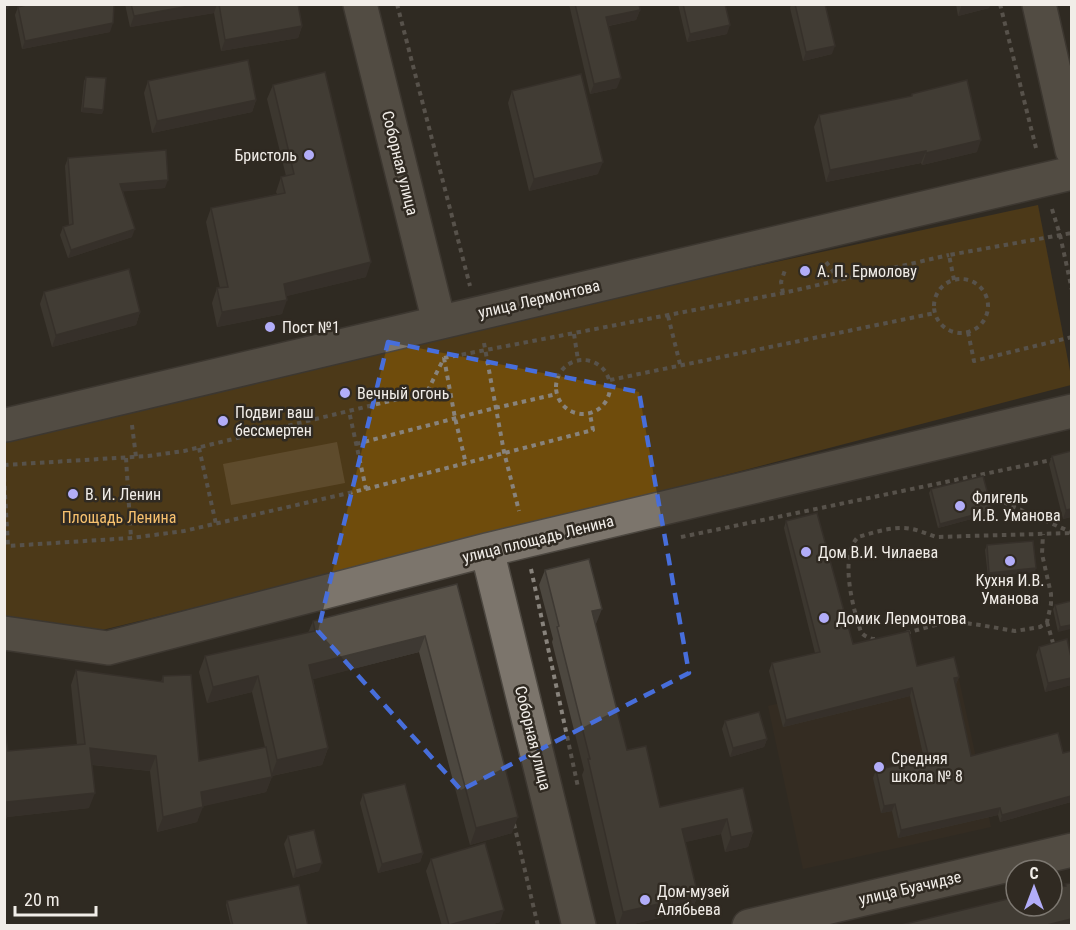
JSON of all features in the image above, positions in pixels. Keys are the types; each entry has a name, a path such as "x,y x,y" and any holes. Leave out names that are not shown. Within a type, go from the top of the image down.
{"street":[{"name":"Соборная улица","path":"360,4 439,322"},
{"path":"1039,4 1071,150"},
{"name":"улица Лермонтова","path":"6,426 1057,177"},
{"name":"улица площадь Ленина","path":"4,633 108,648 487,550 1071,411"},
{"name":"Соборная улица","path":"487,550 579,926"},
{"name":"улица Буачидзе","path":"749,926 1071,850"}],"path":[{"path":"397,4 478,314 504,452 526,541 579,787"},
{"path":"1000,4 1057,177 1060,235 1071,290"},
{"path":"444,358 668,316 783,293 949,255 1071,233"},
{"path":"949,255 954,279"},
{"path":"954,279 968,279 980,286 987,298 987,313 981,325 968,332 954,332 942,325 935,313 935,299 938,292 942,286 954,279"},
{"path":"610,380 935,313"},
{"path":"668,316 681,365"},
{"path":"968,332 974,361 1071,337"},
{"path":"574,334 578,360"},
{"path":"4,465 126,458 199,448 427,392 444,358"},
{"path":"444,358 466,464"},
{"path":"578,360 592,361 603,368 610,380 610,394 603,407 590,414 576,413 563,406 556,394 557,379 565,367 578,360"},
{"path":"356,444 556,394"},
{"path":"349,411 366,489"},
{"path":"4,477 8,546 130,538 216,524 366,489 593,430 590,414"},
{"path":"199,448 216,524"},
{"path":"126,458 130,538"},
{"path":"680,537 1060,458"},
{"path":"986,498 996,499 1071,532"},
{"path":"880,639 872,639 861,632 848,584 850,548 858,537 903,528 936,537 1071,532"},
{"path":"1043,534 1042,554 1052,594 1047,622 1053,643 1062,642"},
{"path":"900,634 950,621 1015,631 1040,627 1047,622"},
{"path":"514,823 538,926"}],"highlighted area":[{"path":"388,342 639,392 689,673 461,790 318,631"}],"shaded area":[{"path":"337,442 345,483 231,505 223,464"},
{"name":"Средняя школа № 8","path":"955,661 991,827 803,869 768,706"}],"green space":[{"name":"Площадь Ленина","path":"1038,205 1071,385 483,538 94,632 5,619 5,434 435,336"}],"building":[{"path":"30,4 114,4 113,23 25,41 18,7"},
{"path":"131,4 200,4 134,16"},
{"path":"219,4 298,4 302,26 225,40"},
{"path":"575,4 639,4 640,10 606,17 621,78 594,84"},
{"path":"683,4 725,4 730,25 690,34"},
{"path":"795,4 825,4 835,46 806,52"},
{"path":"248,60 256,100 157,121 148,81"},
{"path":"325,72 371,262 284,284 287,300 222,312 217,288 228,287 211,208 285,193 281,177 294,174 273,85"},
{"path":"581,74 603,162 534,179 512,91"},
{"path":"86,77 106,78 103,110 83,108"},
{"path":"967,80 981,140 926,153 926,151 830,170 819,115 912,96 912,94"},
{"path":"166,150 168,180 120,184 135,229 71,250 63,227 73,224 68,158"},
{"path":"129,269 140,312 56,335 44,292"},
{"path":"1071,451 1071,509 1066,510 1052,456"},
{"name":"Флигель И.В. Уманова","path":"983,476 992,510 940,524 931,489"},
{"path":"817,513 853,644 909,631 917,666 954,657 959,677 954,678 971,756 1058,733 1063,753 1071,751 1071,796 1002,815 1000,808 901,830 895,804 884,806 876,770 929,758 912,688 786,720 772,663 820,652 786,521"},
{"name":"Кухня И.В. Уманова","path":"1033,541 1036,568 989,573 987,545"},
{"path":"589,559 602,609 592,611 627,750 646,746 660,807 743,788 753,832 731,837 727,819 682,829 698,895 623,912 588,759 590,759 545,570"},
{"path":"457,584 518,817 476,828 425,636 309,665 328,748 277,760 258,676 213,687 205,656 315,631 313,621"},
{"path":"1071,601 1071,625 1060,627 1055,605"},
{"path":"1067,639 1071,657 1071,678 1048,683 1039,647"},
{"path":"76,670 163,682 163,676 191,675 199,761 266,747 272,777 201,792 203,807 163,817 156,756 90,748 95,793 7,802 7,816 4,816 4,723 8,751 85,744"},
{"path":"759,712 767,739 733,748 725,721"},
{"path":"405,784 423,853 382,864 363,794"},
{"path":"314,830 322,863 296,870 288,836"},
{"path":"485,843 504,910 449,925 431,859"},
{"path":"1071,883 1071,919 1043,926 897,926 1004,900 1004,918 1064,918 1065,884"},
{"path":"299,885 308,926 233,926 227,901"}],"place":[{"name":"Бристоль","path":"309,155"},
{"name":"А. П. Ермолову","path":"805,271"},
{"name":"Пост №1","path":"270,327"},
{"name":"Вечный огонь","path":"345,393"},
{"name":"Подвиг ваш бессмертен","path":"223,421"},
{"name":"В. И. Ленин","path":"73,494"},
{"name":"Флигель И.В. Уманова","path":"960,506"},
{"name":"Дом В.И. Чилаева","path":"806,552"},
{"name":"Кухня И.В. Уманова","path":"1010,561"},
{"name":"Домик Лермонтова","path":"824,618"},
{"name":"Средняя школа № 8","path":"879,767"},
{"name":"Дом-музей Алябьева","path":"645,900"}]}
